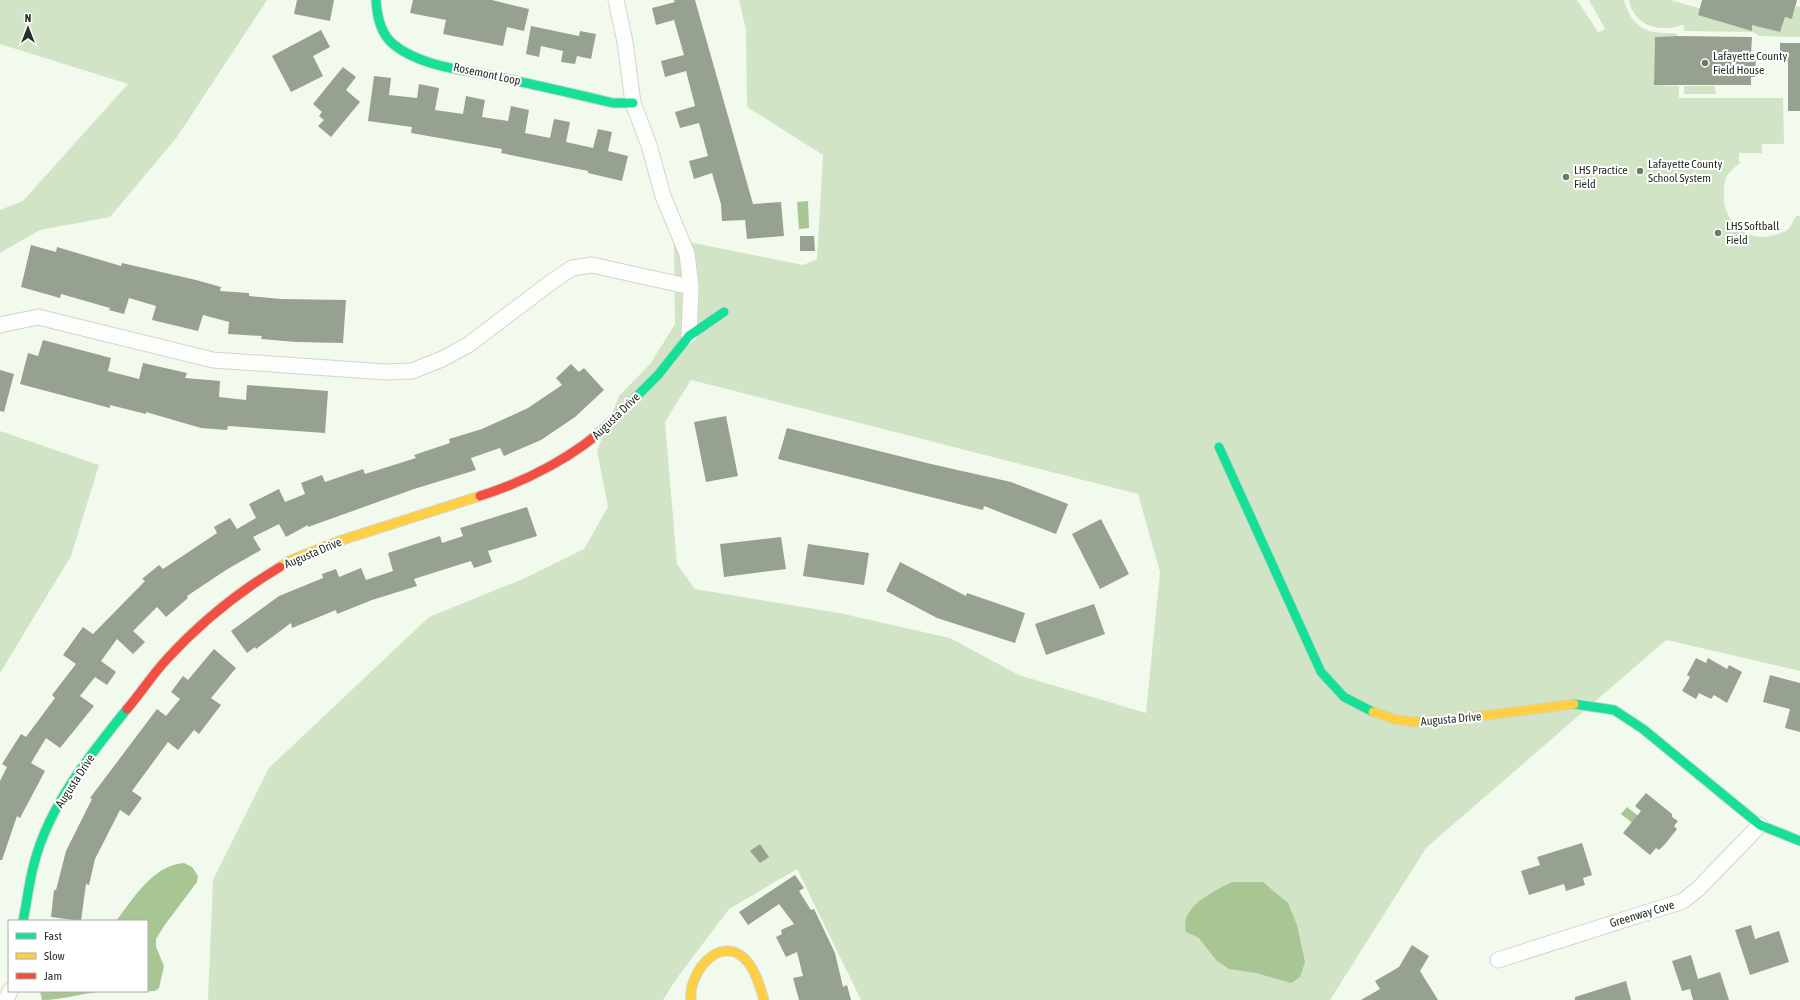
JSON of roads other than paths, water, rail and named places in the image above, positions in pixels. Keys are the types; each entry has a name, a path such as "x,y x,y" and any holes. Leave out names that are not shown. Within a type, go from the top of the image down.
{"street":[{"name":"Rosemont Loop","path":"376,0 379,21 384,33 393,44 408,54 451,67 613,103 632,103"},
{"path":"616,0 625,42 632,103 649,145 663,196 687,254 691,286 688,336"},
{"path":"0,325 38,317 214,360 386,372 412,371 442,359 468,345 572,268 592,266 691,286"},
{"name":"Augusta Drive","path":"23,920 34,863 49,823 67,790 124,712 166,660 203,623 252,584 291,560 339,541 499,490 549,466 597,436 658,375 688,336 724,312"},
{"name":"Augusta Drive","path":"1219,447 1321,672 1344,697 1368,710 1394,719 1412,722 1450,720 1578,704 1614,710 1643,729 1760,825 1800,841"},
{"name":"Greenway Cove","path":"1498,960 1683,901 1698,889 1760,825"},
{"path":"691,1000 690,996 692,982 701,966 709,958 726,950 737,953 745,958 764,1000"}],"place":[{"name":"Lafayette County Field House","path":"1705,63"},
{"name":"Lafayette County School System","path":"1640,171"},
{"name":"LHS Practice Field","path":"1566,177"},
{"name":"LHS Softball Field","path":"1718,233"}]}
